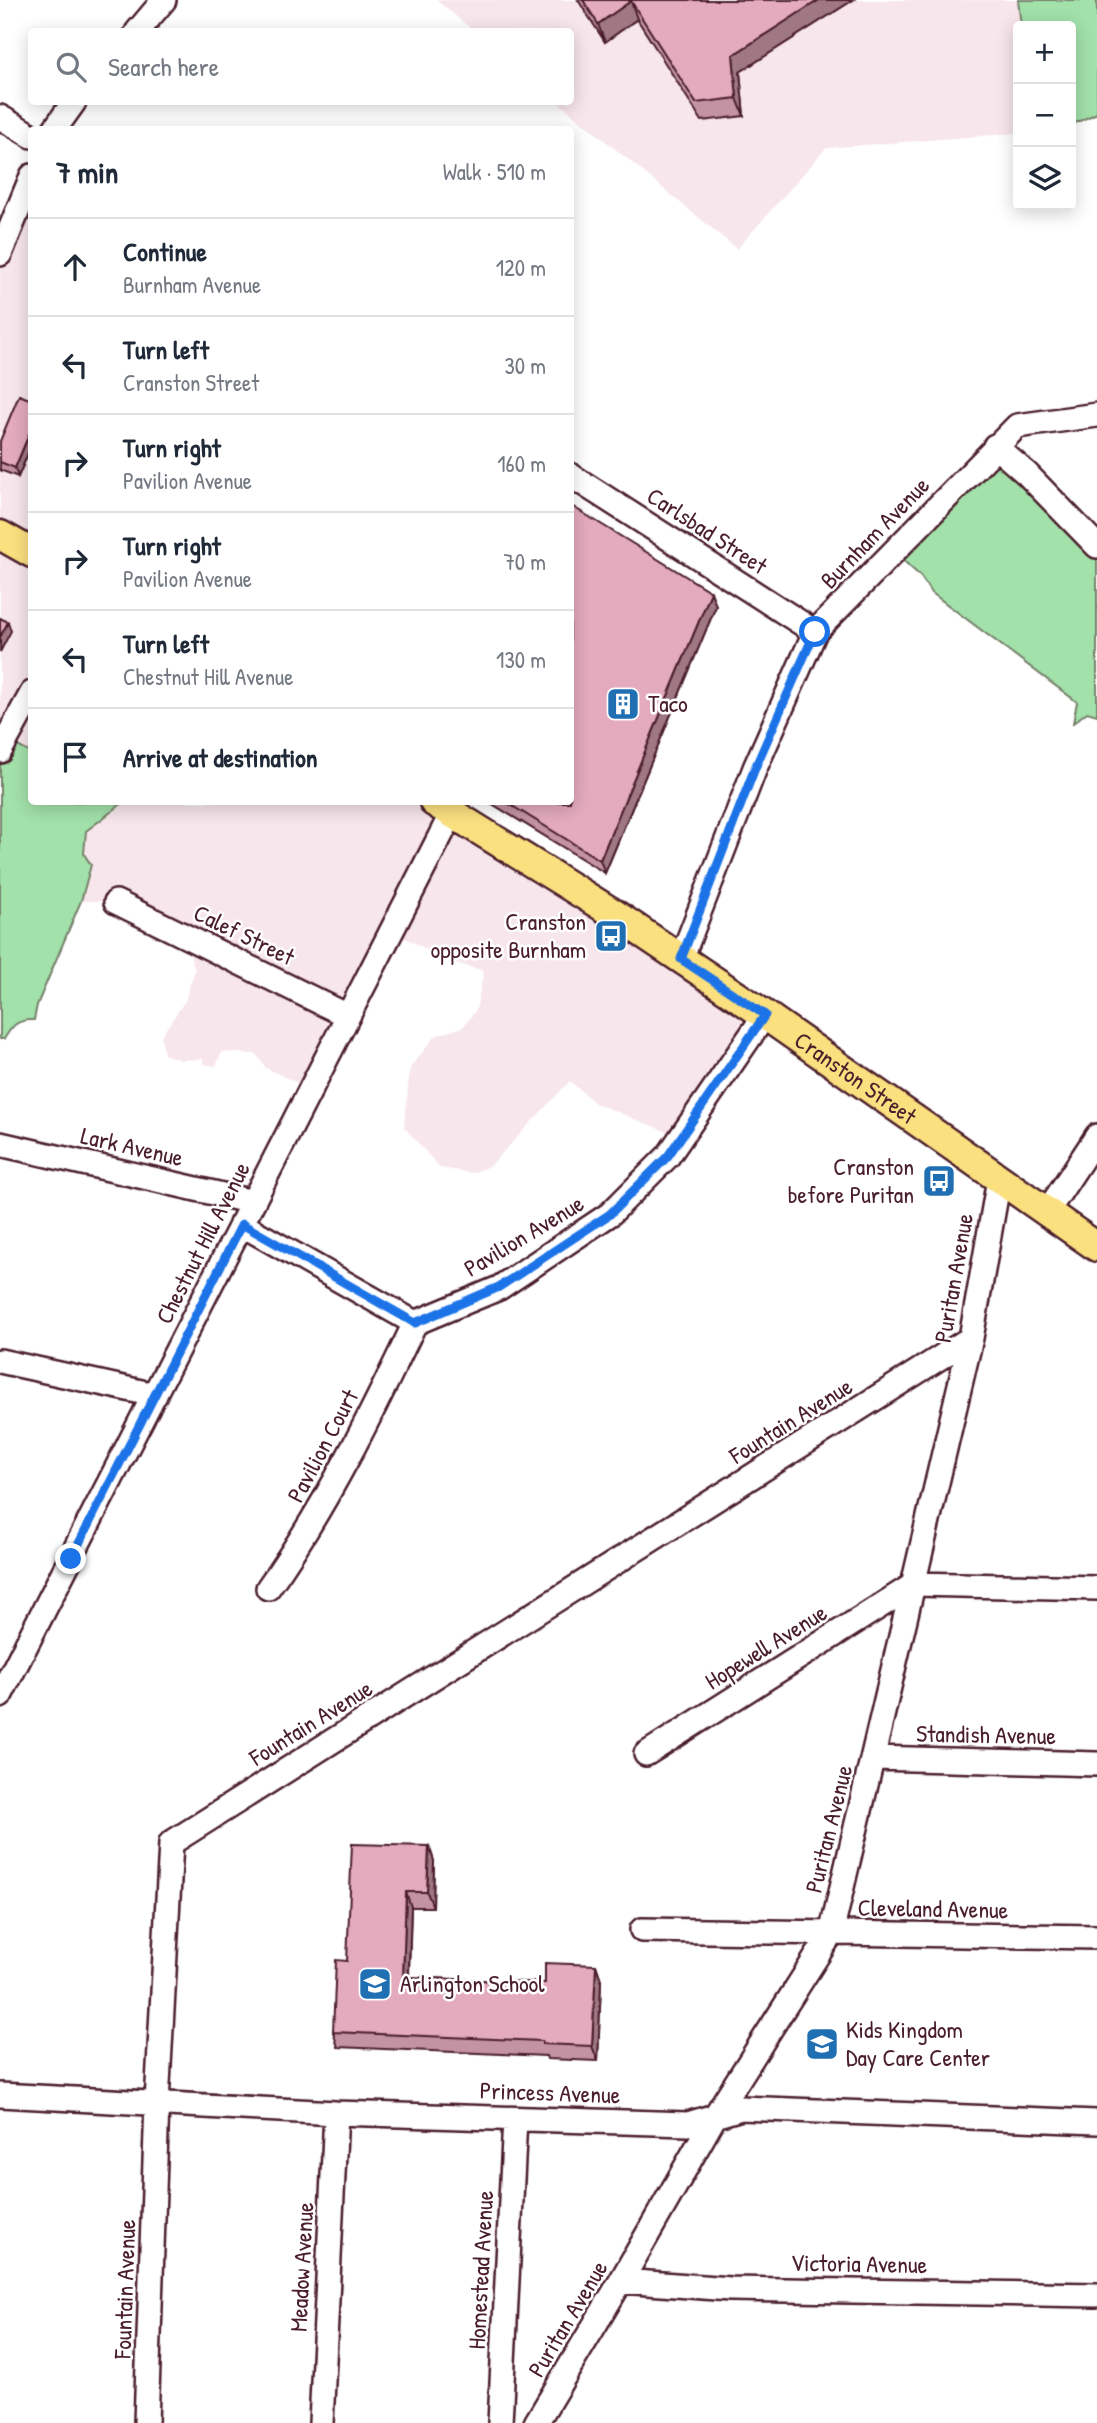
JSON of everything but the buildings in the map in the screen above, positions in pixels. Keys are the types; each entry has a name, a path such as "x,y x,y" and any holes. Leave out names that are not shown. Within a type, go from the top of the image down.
{"main road":[{"path":"0,535 28,551"},
{"name":"Cranston Street","path":"443,807 613,913 765,1015 1097,1247"}],"street":[{"path":"140,28 164,0"},
{"path":"57,126 72,105"},
{"path":"0,117 28,134"},
{"path":"0,254 28,186"},
{"name":"Burnham Avenue","path":"681,959 755,768 815,632 1017,426 1097,415"},
{"path":"995,446 1027,474 1097,546"},
{"name":"Carlsbad Street","path":"574,478 815,632"},
{"path":"0,751 28,700"},
{"name":"Chestnut Hill Avenue","path":"0,1696 348,1016 443,807"},
{"name":"Calef Street","path":"116,902 348,1016"},
{"name":"Pavilion Avenue","path":"415,1323 499,1287 610,1214 668,1156 765,1015"},
{"path":"1047,1212 1097,1136"},
{"name":"Lark Avenue","path":"0,1144 253,1202"},
{"name":"Puritan Avenue","path":"536,2423 715,2116 831,1934 971,1338 999,1179"},
{"path":"242,1224 415,1323"},
{"name":"Pavilion Court","path":"268,1588 299,1544 349,1459 415,1323"},
{"name":"Fountain Avenue","path":"146,2423 157,2103 171,1843 971,1338"},
{"path":"0,1361 155,1395"},
{"path":"915,1584 1097,1588"},
{"name":"Hopewell Avenue","path":"646,1754 915,1584"},
{"name":"Standish Avenue","path":"873,1758 1097,1764"},
{"name":"Cleveland Avenue","path":"642,1930 1097,1937"},
{"name":"Princess Avenue","path":"0,2095 336,2113 688,2124 741,2108 1097,2122"},
{"name":"Meadow Avenue","path":"321,2423 336,2113"},
{"name":"Homestead Avenue","path":"500,2423 515,2119"},
{"name":"Victoria Avenue","path":"621,2281 730,2289 1097,2295"}],"shaded area":[{"path":"436,0 1029,0 1032,21 1013,21 1013,133 826,148 737,249 562,105 574,105 574,28 470,28"},
{"path":"28,198 28,751 0,737 0,268"},
{"path":"120,805 440,805 758,1011 677,1136 595,1103 570,1081 491,1165 472,1173 440,1168 404,1127 410,1068 435,1036 463,1027 476,1010 484,971 449,961 392,931 306,1087 266,1068 256,1054 222,1052 216,1066 203,1064 203,1059 181,1060 164,1054 161,1036 185,1001 195,969 180,928 132,902 81,901 91,865 84,854 86,830"}],"green space":[{"path":"1018,0 1097,0 1097,113 1076,123 1076,21 1020,21"},
{"path":"992,448 1097,546 1097,715 1087,712 1073,723 1077,702 932,593 920,576 894,552"},
{"path":"8,741 28,751 28,805 120,805 86,831 84,854 91,865 81,901 37,1005 34,1020 19,1022 4,1039 0,1039 0,750"}],"place":[{"name":"Taco","path":"623,704"},
{"name":"Cranston opposite Burnham","path":"611,936"},
{"name":"Cranston before Puritan","path":"939,1181"},
{"name":"Arlington School","path":"375,1984"},
{"name":"Kids Kingdom Day Care Center","path":"822,2044"}],"route":[{"path":"71,1559 242,1224 415,1323 499,1287 610,1214 668,1156 765,1015 681,959 755,768 815,632"}]}
